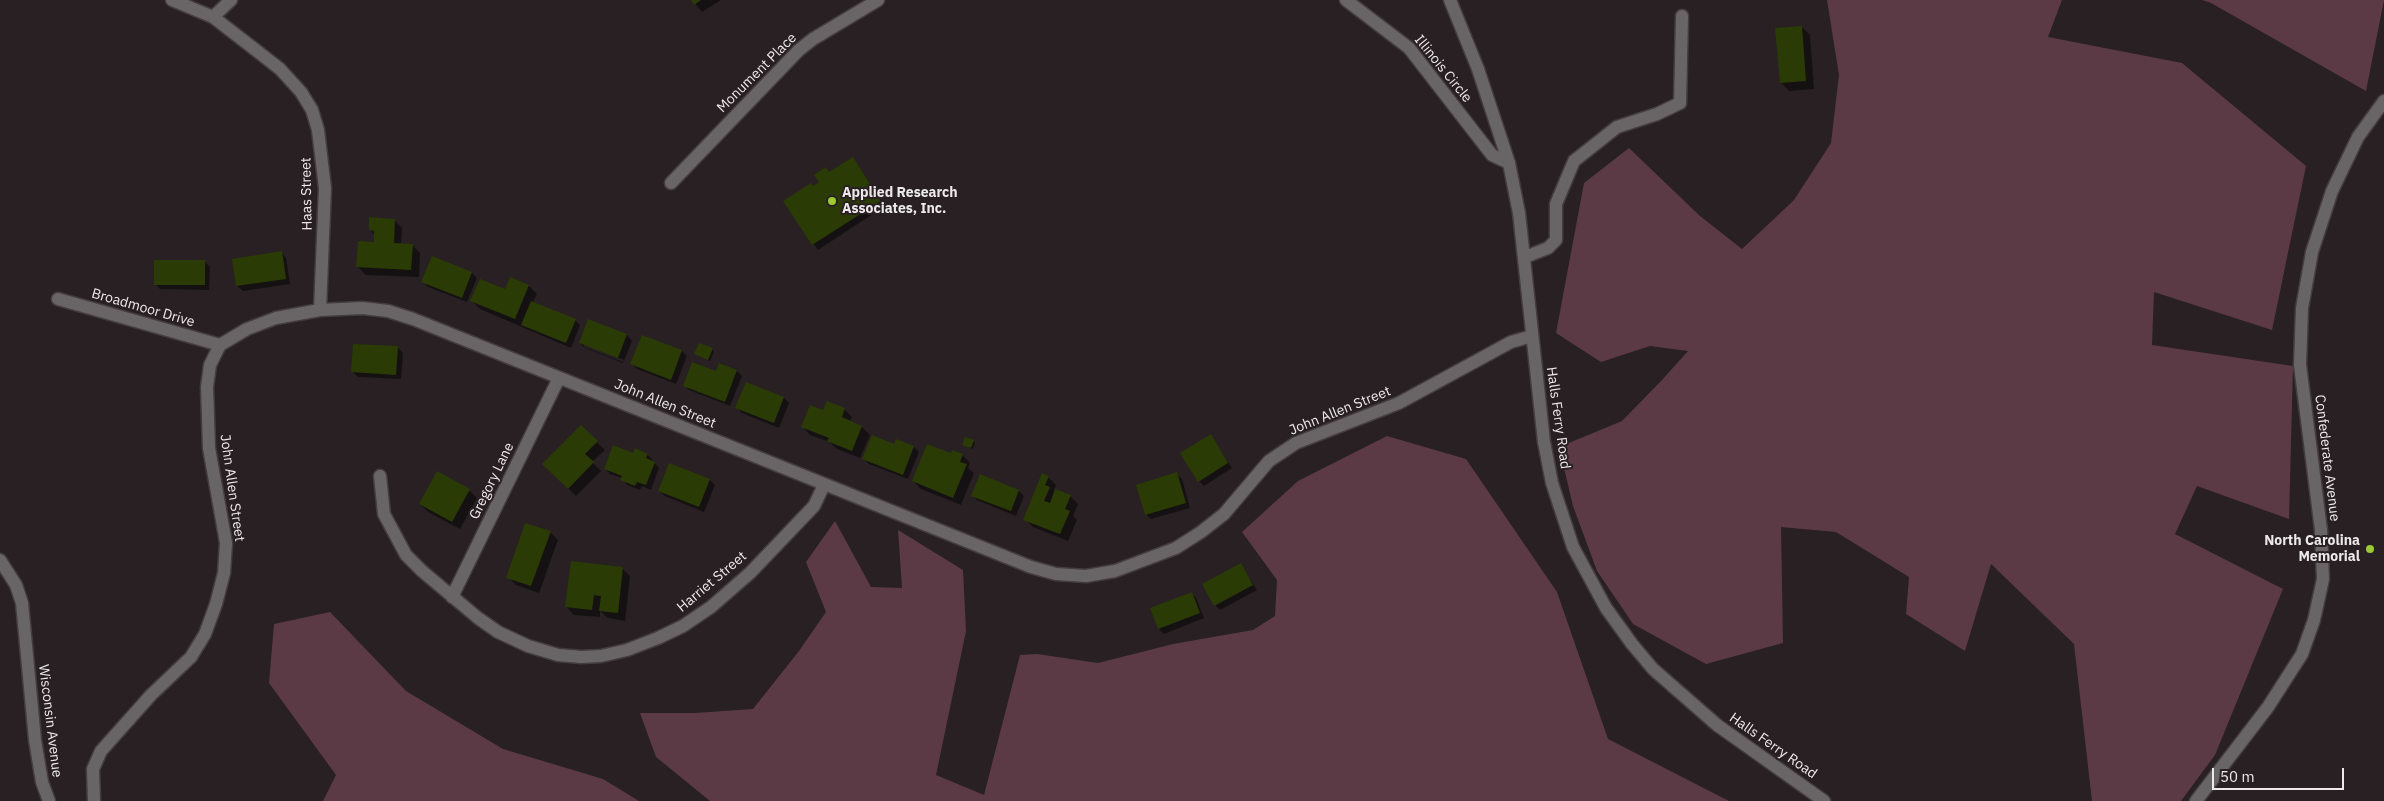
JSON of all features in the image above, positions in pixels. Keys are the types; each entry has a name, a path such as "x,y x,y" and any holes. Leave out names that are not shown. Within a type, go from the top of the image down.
{"street":[{"name":"Haas Street","path":"172,0 213,17 280,69 301,92 312,110 321,147 325,188 320,310"},
{"path":"213,17 231,0"},
{"name":"Monument Place","path":"671,183 799,50 813,39 878,0"},
{"name":"Illinois Circle","path":"1346,0 1409,48 1492,155 1509,163"},
{"name":"Halls Ferry Road","path":"1450,0 1478,69 1509,163 1525,257 1544,442 1552,484 1573,546 1606,608 1648,663 1686,698 1753,752 1824,801"},
{"path":"1525,257 1548,248 1556,240 1556,204 1574,161 1617,127 1657,114 1680,103 1682,16"},
{"name":"Confederate Avenue","path":"2196,801 2273,699 2302,654 2314,620 2323,579 2321,530 2300,365 2302,308 2312,252 2332,191 2358,137 2384,100"},
{"name":"Broadmoor Drive","path":"58,300 220,345"},
{"name":"John Allen Street","path":"94,801 93,769 101,750 151,695 191,657 205,634 216,604 224,573 226,543 209,448 207,388 210,365 220,345 246,329 276,318 320,310 362,308 388,311 413,319 1031,567 1056,574 1086,576 1140,564 1176,548 1224,514 1269,461 1296,443 1399,403 1511,342 1532,336"},
{"name":"Gregory Lane","path":"452,597 559,378"},
{"name":"Harriet Street","path":"380,476 384,514 395,537 406,555 452,597 498,632 528,646 558,655 581,657 601,656 627,650 683,626 711,607 750,573 814,506 824,485"},
{"name":"Wisconsin Avenue","path":"0,560 16,585 22,603 35,740 42,782 49,801"}],"shaded area":[{"path":"1827,0 2062,0 2048,37 2182,63 2306,166 2272,330 2154,292 2152,345 2293,366 2289,519 2197,486 2175,534 2283,589 2215,755 2181,801 2092,801 2074,644 1991,564 1965,651 1906,614 1909,577 1836,532 1781,527 1783,643 1706,664 1633,624 1597,571 1573,506 1559,447 1622,421 1688,351 1650,346 1601,362 1556,333 1584,183 1629,148 1700,216 1742,249 1794,200 1831,143 1839,75"},
{"path":"2202,0 2384,0 2366,91 2211,3"},
{"path":"1387,436 1466,459 1557,592 1608,739 1729,801 710,801 656,757 640,713 695,713 753,709 799,651 826,612 806,562 835,521 871,587 902,588 898,530 963,570 966,631 936,775 984,795 1020,655 1037,654 1098,663 1173,644 1253,630 1275,616 1277,580 1242,532 1298,481"},
{"path":"330,612 406,691 503,749 603,779 639,801 323,801 336,775 269,683 274,624"}],"building":[{"path":"691,0 701,0 694,5"},
{"path":"1802,26 1806,81 1780,83 1775,28"},
{"name":"Applied Research Associates, Inc.","path":"853,157 881,201 812,245 783,201 811,183 813,186 819,182 814,175 826,167 829,172"},
{"path":"369,217 395,219 394,243 413,244 411,270 356,267 358,241 374,242 374,231 369,230"},
{"path":"282,251 286,279 236,286 232,259"},
{"path":"432,256 472,272 462,298 421,282"},
{"path":"154,260 205,260 205,285 154,285"},
{"path":"510,277 529,285 515,319 470,301 480,279 505,289"},
{"path":"531,301 576,319 566,343 521,325"},
{"path":"588,319 627,334 618,358 579,343"},
{"path":"642,335 682,350 671,380 630,364"},
{"path":"699,343 713,348 708,360 694,354"},
{"path":"353,344 398,346 396,375 351,372"},
{"path":"692,362 716,371 719,363 737,370 725,402 683,386"},
{"path":"746,382 784,397 774,423 735,408"},
{"path":"827,401 845,408 842,417 862,426 852,451 827,441 829,438 801,427 810,405 823,410"},
{"path":"581,425 598,441 585,454 594,462 568,489 542,464"},
{"path":"1211,434 1228,463 1198,482 1180,453"},
{"path":"872,435 894,444 896,439 914,446 903,475 862,459"},
{"path":"965,437 974,440 971,448 962,445"},
{"path":"927,444 951,453 952,450 963,454 960,462 967,464 953,498 912,481"},
{"path":"613,445 633,453 635,448 648,454 646,458 655,462 646,485 637,482 635,486 620,480 622,476 604,469"},
{"path":"669,463 710,479 699,507 658,491"},
{"path":"437,471 470,489 452,522 419,504"},
{"path":"1177,472 1186,503 1145,515 1136,485"},
{"path":"1042,473 1049,476 1045,485 1050,487 1044,501 1050,503 1055,489 1071,495 1065,509 1070,511 1060,534 1023,520"},
{"path":"980,474 1019,490 1011,511 971,496"},
{"path":"525,523 551,531 531,586 506,578"},
{"path":"571,561 623,567 618,613 599,611 601,596 594,595 592,610 565,607"},
{"path":"1241,563 1253,585 1214,606 1202,584"},
{"path":"1192,592 1200,613 1158,629 1150,608"}],"place":[{"name":"Applied Research Associates, Inc.","path":"832,201"},
{"name":"North Carolina Memorial","path":"2370,549"}]}
